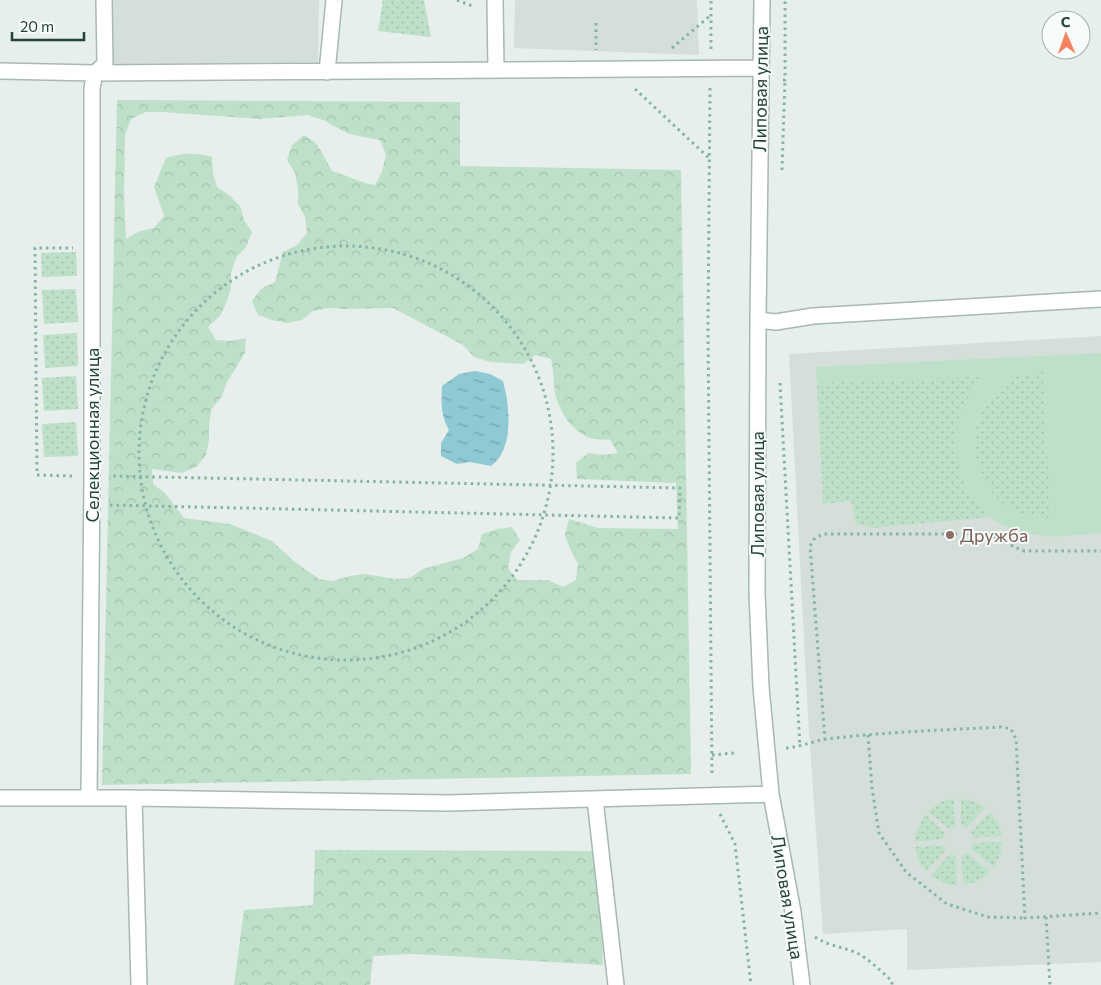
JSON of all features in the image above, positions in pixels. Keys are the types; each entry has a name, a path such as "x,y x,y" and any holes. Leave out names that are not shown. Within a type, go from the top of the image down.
{"street":[{"name":"Селекционная улица","path":"89,798 92,504 92,88 95,73 105,64 104,0"},
{"path":"327,72 334,0"},
{"path":"495,0 496,70"},
{"name":"Липовая улица","path":"762,0 757,593 760,687 771,794 793,912 802,985"},
{"path":"0,71 95,73 760,68"},
{"path":"758,320 776,322 813,316 1101,299"},
{"path":"0,798 448,803 771,794"},
{"path":"134,798 139,985"},
{"path":"595,799 616,985"}],"path":[{"path":"711,0 708,339 712,796 735,844 751,985"},
{"path":"648,69 711,14"},
{"path":"596,23 597,69"},
{"path":"614,69 710,159"},
{"path":"782,176 785,80"},
{"path":"323,245 395,250 456,275 506,318 540,374 554,438 549,503 523,564 479,614 423,647 358,661 293,655 227,625 176,574 144,510 141,476 137,438 155,368 195,308 254,266 323,245"},
{"path":"91,248 35,248 37,475 680,488 680,518 92,504"},
{"path":"780,381 800,747"},
{"path":"826,740 810,546 814,539 823,534 986,534 1024,551 1101,551"},
{"path":"780,749 800,747 810,742 868,735 1001,727 1011,729 1016,739 1025,918"},
{"path":"868,735 872,788 879,833 906,872 947,904 988,917 1025,918 1101,913"},
{"path":"712,755 734,753"},
{"path":"1046,917 1050,985"},
{"path":"814,937 822,942 856,953 878,967 892,981 892,985"}],"shaded area":[{"path":"112,0 319,0 318,62 112,64"},
{"path":"515,0 697,0 699,55 514,48"},
{"name":"Дружба","path":"1101,336 1101,962 907,970 907,929 823,934 808,716 789,354"}],"green space":[{"path":"383,0 424,0 431,37 378,31"},
{"path":"117,100 460,102 460,166 681,170 691,774 102,785","holes":["146,112 260,119 308,115 323,120 349,134 380,140 386,155 382,172 375,185 364,183 332,171 317,144 304,135 292,145 287,160 295,173 298,188 298,204 305,217 307,233 297,245 283,252 275,282 261,289 252,301 258,315 288,323 302,320 313,311 329,308 393,308 463,345 474,357 490,362 523,364 536,355 551,359 555,394 568,422 586,436 594,439 610,440 618,453 603,455 588,453 576,463 577,479 676,483 678,529 598,528 569,519 565,535 578,564 576,580 563,587 548,580 517,580 508,568 511,552 520,540 512,527 482,534 478,549 463,558 423,569 410,578 395,579 365,574 333,581 319,579 295,562 272,541 230,524 184,518 165,493 153,484 152,469 182,473 196,467 206,455 211,410 222,396 227,382 245,353 246,338 231,341 216,340 208,327 220,316 231,288 231,273 236,258 246,247 252,232 244,220 240,206 217,187 213,173 212,157 189,154 166,158 154,187 164,216 154,228 140,231 126,239 124,195 125,135 131,119"]},
{"path":"76,252 77,276 42,277 41,253"},
{"path":"76,289 78,322 44,324 42,290"},
{"path":"77,333 78,366 45,368 43,335"},
{"path":"1101,353 1101,533 1052,537 1018,531 1000,524 990,517 971,495 964,483 960,469 956,441 961,413 968,397 987,376 817,383 816,367","holes":["1043,372 1051,519 1018,512 998,500 990,491 978,464 975,451 974,438 980,414 996,393 1023,374"]},
{"path":"1043,372 1051,519 1030,516 1016,511 998,500 981,475 974,448 978,421 984,408 993,396 1006,384 1021,375"},
{"path":"76,376 78,409 44,411 42,378"},
{"path":"988,376 973,390 974,498 990,517 872,528 856,524 851,501 823,504 817,383"},
{"path":"76,422 78,456 44,457 42,424"},
{"path":"954,798 955,826 949,829 928,811 941,802"},
{"path":"961,799 970,800 986,807 966,828 961,826"},
{"path":"990,812 999,824 1002,836 973,838 971,832"},
{"path":"925,814 945,833 943,839 915,842 916,833"},
{"path":"1002,842 1001,853 994,867 971,849 973,843"},
{"path":"944,845 946,850 926,871 920,864 915,847"},
{"path":"315,850 598,851 603,965 413,954 373,956 370,985 234,985 244,910 313,905"},
{"path":"968,853 990,872 978,881 964,885 961,856"},
{"path":"950,854 956,856 957,886 944,883 931,876"}],"water":[{"path":"475,371 490,374 503,381 507,400 508,431 506,441 499,458 491,466 470,462 457,464 441,456 441,443 449,430 442,409 442,386 459,374"}],"place":[{"name":"Дружба","path":"950,535"}]}
